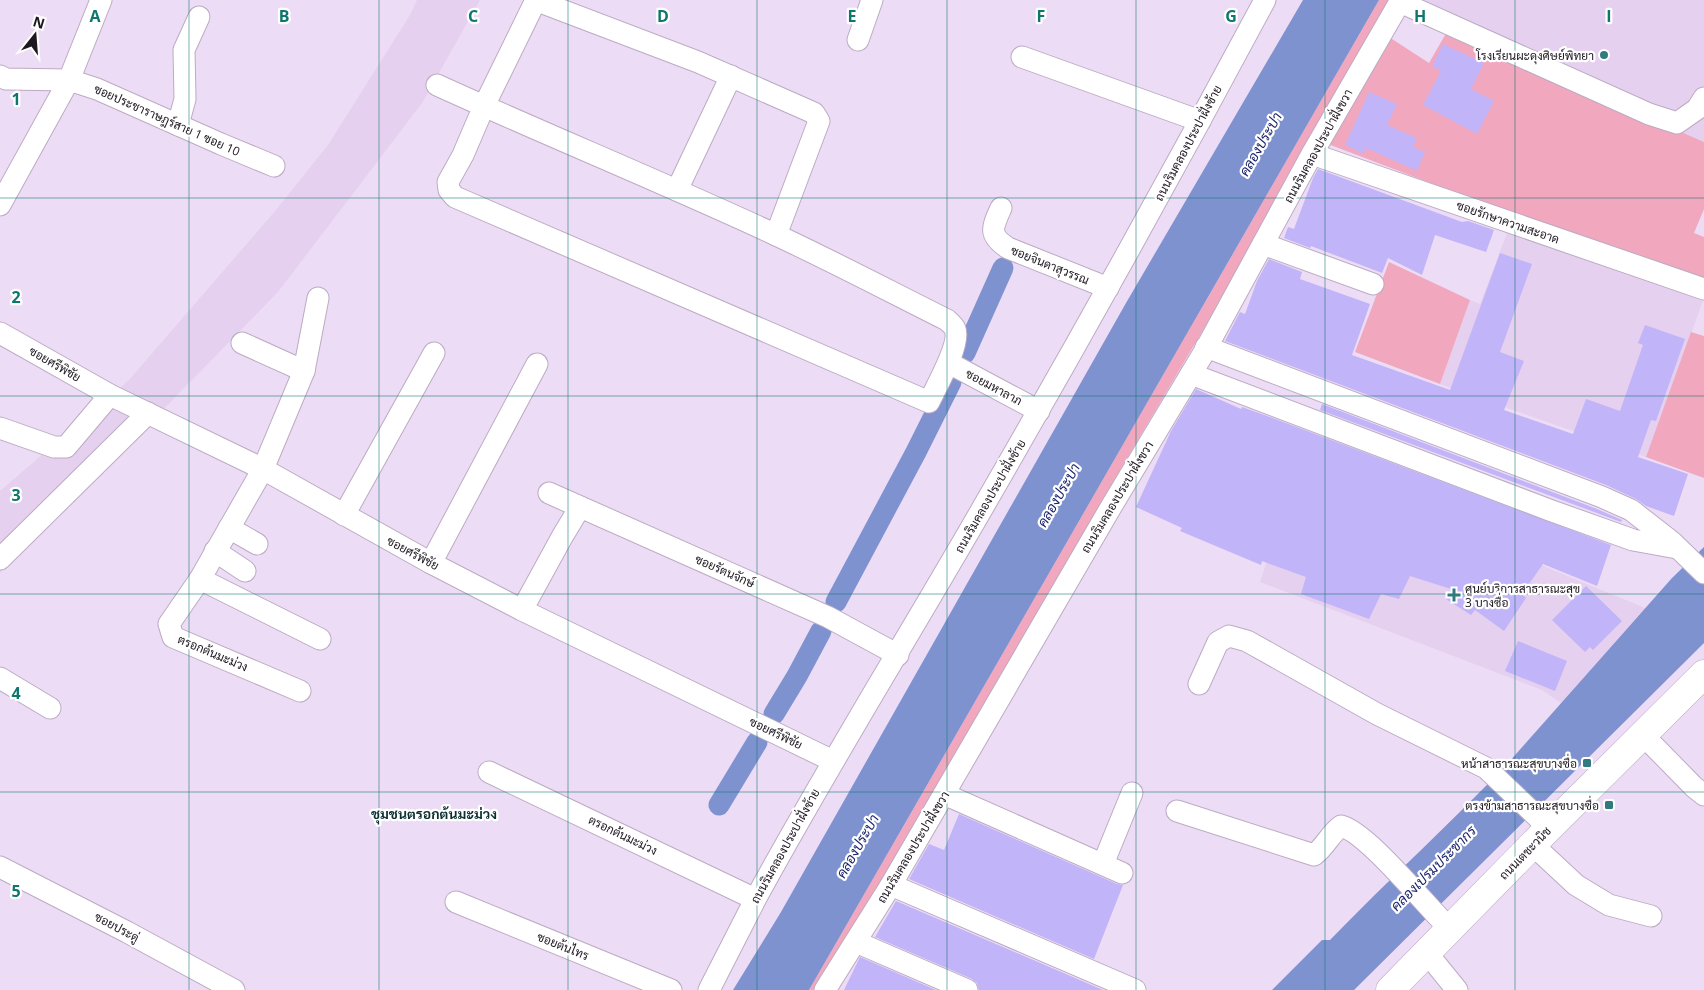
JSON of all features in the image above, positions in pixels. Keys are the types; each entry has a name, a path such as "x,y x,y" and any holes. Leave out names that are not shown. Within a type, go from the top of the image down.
{"main road":[{"name":"ถนนเตชะวนิช","path":"1390,990 1427,953 1442,922 1539,829 1643,735 1704,674"}],"street":[{"path":"0,205 68,80 101,0"},
{"path":"437,85 484,106 677,190 776,235 947,320 955,329 955,341 949,363 929,402 454,197 449,190 448,182 463,155 484,106 536,0 698,62 814,113 818,121 776,235"},
{"path":"858,40 872,0"},
{"name":"ถนนริมคลองประปาฝั่งซ้าย","path":"709,990 755,900 833,761 898,654 1039,411 1265,0"},
{"path":"1401,1 1649,114 1677,123 1697,109 1704,98"},
{"name":"ถนนริมคลองประปาฝั่งขวา","path":"825,990 891,885 1111,507 1191,374 1312,154 1401,1"},
{"path":"178,125 185,99 184,50 199,17"},
{"path":"1022,57 1200,120"},
{"name":"ซอยประชาราษฎร์สาย 1 ซอย 10","path":"0,76 6,78 68,80 97,88 274,166"},
{"path":"677,190 731,76"},
{"name":"ซอยรักษาความสะอาด","path":"1312,154 1704,289"},
{"name":"ซอยจินดาสุวรรณ","path":"1001,208 993,226 994,235 997,240 1008,248 1108,288"},
{"path":"1263,244 1373,284"},
{"path":"318,298 304,371 263,469 200,579 320,639"},
{"name":"ซอยศรีพิชัย","path":"0,333 110,395 263,469 431,563 522,610 833,761"},
{"path":"242,343 304,371"},
{"path":"1206,347 1602,496 1631,510 1684,553 1704,573"},
{"path":"344,515 434,353"},
{"name":"ซอยมหาลาภ","path":"949,363 1039,411"},
{"path":"431,563 537,364"},
{"path":"1191,374 1561,514 1633,540 1684,553"},
{"path":"0,428 54,447 66,446 110,395"},
{"path":"3,551 148,413"},
{"name":"ซอยรัตนจักษ์","path":"549,494 828,617 898,654"},
{"path":"522,610 580,507"},
{"path":"229,528 257,544"},
{"path":"215,551 245,571"},
{"name":"ตรอกต้นมะม่วง","path":"200,579 169,624 174,637 300,691"},
{"path":"1199,684 1218,642 1229,636 1247,641 1376,714 1492,773 1539,829 1576,885 1609,905 1651,916"},
{"path":"0,678 50,708"},
{"path":"1643,735 1704,795"},
{"name":"ตรอกต้นมะม่วง","path":"489,772 601,824 755,900"},
{"path":"1103,864 1132,793"},
{"path":"944,794 1122,873"},
{"path":"1177,811 1314,855 1320,851 1334,831 1341,826 1347,828 1374,849 1442,922"},
{"name":"ซอยประดู่","path":"0,866 234,990"},
{"path":"891,885 1135,990"},
{"name":"ซอยต้นไทร","path":"456,902 671,990"},
{"path":"856,942 967,990"},
{"path":"1427,953 1457,990"}],"shaded area":[{"path":"417,0 480,0 422,103 278,292 60,515 0,573 0,491 129,380 276,210 328,145 410,15"},
{"path":"1379,0 1393,0 1266,224 1120,470 821,990 809,990"},
{"name":"โรงเรียนผะดุงศิษย์พิทยา","path":"1411,0 1704,0 1704,142 1560,79"},
{"path":"1448,30 1704,142 1704,209 1694,233 1704,237 1704,282 1499,209 1328,144 1389,37 1429,63"},
{"path":"1509,228 1704,298 1646,457 1440,384 1470,300 1480,304"},
{"path":"1389,262 1470,300 1440,384 1355,352"},
{"path":"1691,332 1704,336 1704,478 1646,457"},
{"name":"ศูนย์บริการสาธารณะสุข 3 บางซื่อ","path":"1299,465 1645,608 1561,703 1542,690 1260,582"}],"water":[{"name":"คลองประปา","path":"1303,0 1379,0 809,990 733,990 781,912 1126,303"},
{"name":"คลองเปรมประชากร","path":"1704,547 1704,643 1354,990 1272,990 1322,940 1330,940 1486,786 1672,578"}],"building":[{"path":"1443,44 1484,63 1471,89 1494,101 1477,134 1423,105 1441,71 1432,66"},
{"path":"1369,92 1397,104 1387,125 1417,138 1413,147 1425,152 1417,171 1366,148 1364,154 1345,145"},
{"path":"1318,169 1462,222 1468,221 1494,230 1486,252 1435,235 1422,275 1388,258 1382,273 1311,246 1310,248 1284,238 1288,227 1294,229"},
{"path":"1500,253 1532,264 1500,352 1524,361 1504,410 1573,434 1586,399 1620,411 1643,345 1638,343 1645,325 1685,339 1656,421 1651,420 1638,457 1688,474 1674,516 1646,506 1636,499 1606,485 1225,341 1240,312 1245,314 1257,281 1269,259 1302,272 1300,279 1370,304 1352,355 1450,390"},
{"path":"1196,389 1241,409 1242,407 1270,417 1611,545 1597,586 1543,564 1522,594 1526,598 1504,631 1475,610 1471,615 1446,599 1451,589 1410,576 1399,599 1381,594 1369,619 1301,594 1306,577 1262,561 1261,565 1180,531 1182,528 1136,507 1171,431"},
{"path":"1322,404 1622,520 1621,522 1320,410"},
{"path":"1586,586 1622,621 1593,650 1590,647 1585,652 1552,620"},
{"path":"1518,641 1567,661 1555,691 1505,671"},
{"path":"959,814 1123,885 1094,959 909,879 929,844 944,850"},
{"path":"896,901 1103,990 979,990 977,983 972,979 875,937"},
{"path":"860,957 936,990 844,990"}],"waterway":[{"path":"965,353 1003,268"},
{"path":"836,602 951,382"},
{"path":"774,714 821,631"},
{"path":"719,805 757,742"}],"place":[{"name":"โรงเรียนผะดุงศิษย์พิทยา","path":"1604,55"},
{"name":"ศูนย์บริการสาธารณะสุข 3 บางซื่อ","path":"1454,595"},
{"name":"หน้าสาธารณะสุขบางซื่อ","path":"1587,763"},
{"name":"ตรงข้ามสาธารณะสุขบางซื่อ","path":"1609,805"}],"district":[{"name":"ชุมชนตรอกต้นมะม่วง","path":"434,813"}]}
